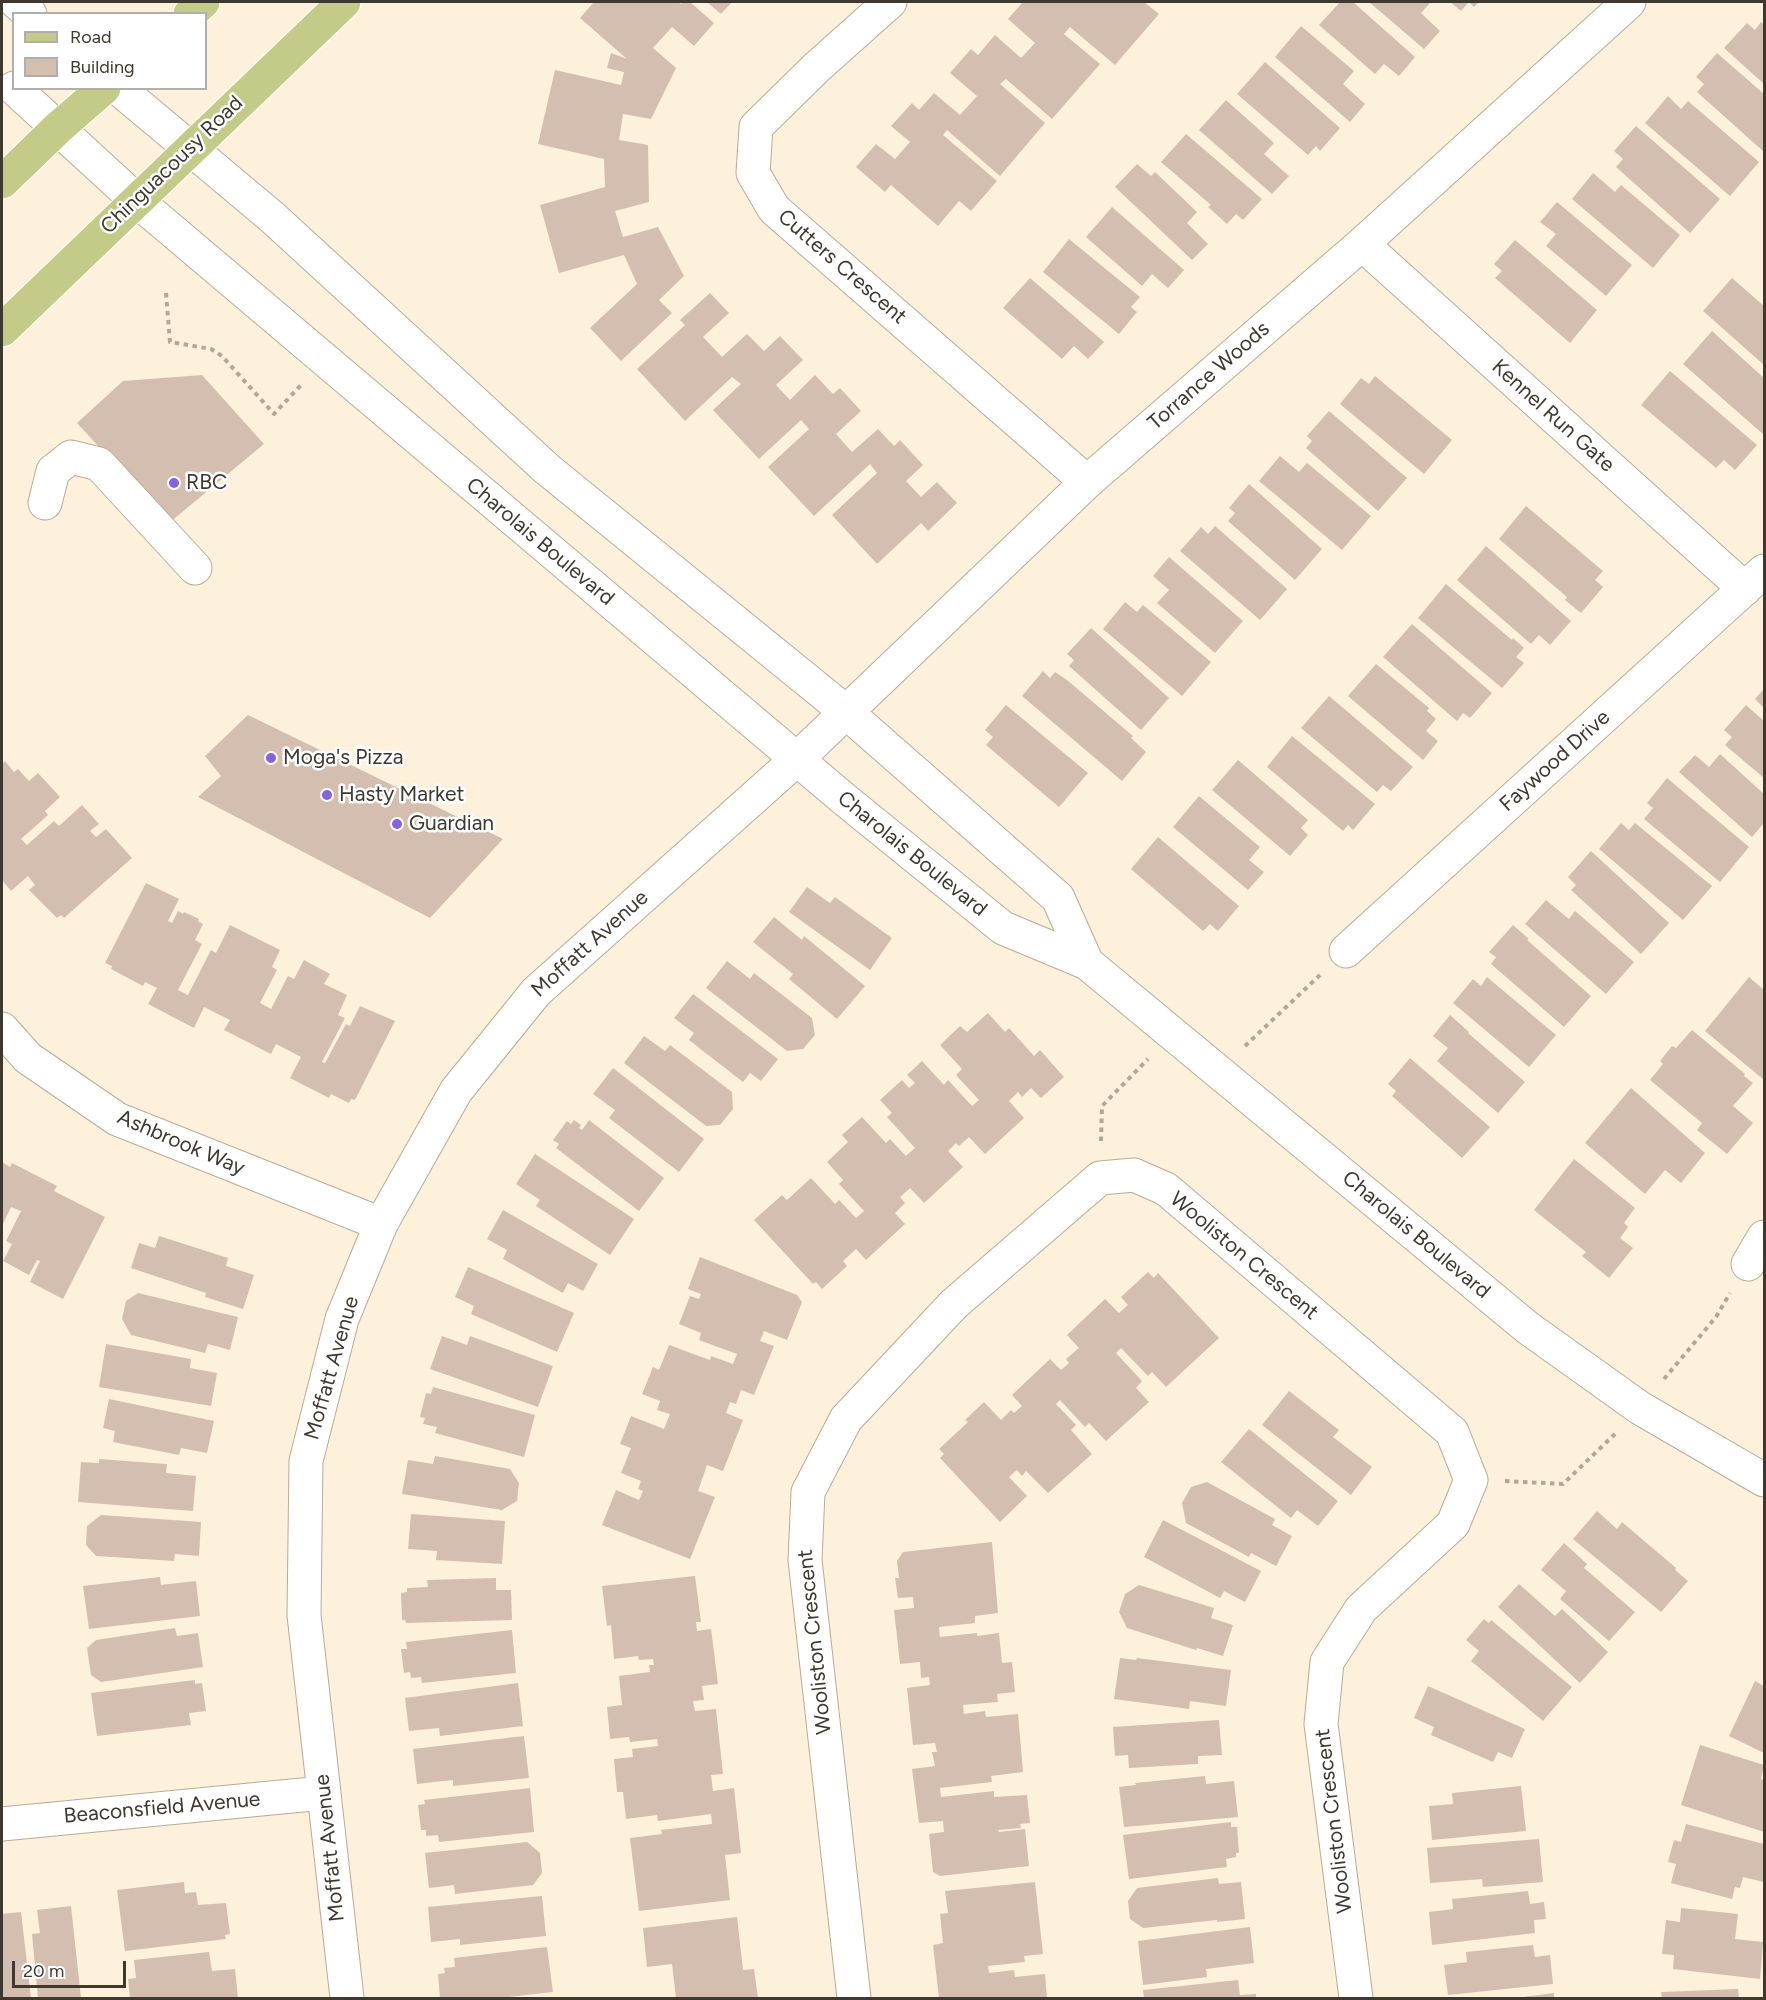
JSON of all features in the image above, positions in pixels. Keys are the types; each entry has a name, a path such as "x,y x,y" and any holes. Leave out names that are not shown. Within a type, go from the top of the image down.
{"main road":[{"name":"Chinguacousy Road","path":"2,330 344,2"},
{"path":"2,182 102,90"}],"street":[{"path":"16,2 28,12"},
{"name":"Cutters Crescent","path":"890,2 816,68 756,127 753,173 774,209 1087,482"},
{"name":"Torrance Woods","path":"796,759 1087,482 1362,244 1629,2"},
{"name":"Charolais Boulevard","path":"16,90 136,200 796,759 1003,928 1087,963 1528,1328 1640,1408 1764,1480"},
{"name":"Charolais Boulevard","path":"120,90 272,217 548,469 845,711 1058,898 1087,963"},
{"name":"Kennel Run Gate","path":"1362,244 1755,580"},
{"path":"45,503 53,471 71,457 99,464 195,568"},
{"name":"Faywood Drive","path":"1346,951 1755,580"},
{"name":"Moffatt Avenue","path":"347,1998 304,1615 306,1461 342,1320 381,1224 456,1091 536,992 796,759"},
{"name":"Ashbrook Way","path":"2,1029 28,1058 117,1119 381,1224"},
{"name":"Wooliston Crescent","path":"854,1998 805,1560 808,1492 846,1419 954,1304 1100,1178 1134,1175 1166,1189 1452,1432 1471,1480 1453,1524 1361,1609 1327,1662 1321,1724 1356,1998"},
{"name":"Beaconsfield Avenue","path":"2,1824 323,1793"}],"path":[{"path":"166,293 170,342 211,350 222,356 274,414 325,360"},
{"path":"1220,1073 1269,1022 1346,951"},
{"path":"1100,1178 1102,1106 1173,1034"},
{"path":"1471,1480 1563,1484 1596,1455 1640,1408 1716,1317 1756,1251"}],"building":[{"path":"594,2 678,2 681,4 690,2 714,23 694,46 672,27 653,48 676,68 651,119 623,114 619,140 648,145 649,202 615,211 623,237 658,227 684,276 659,300 672,313 621,361 590,328 637,284 624,255 559,273 540,205 605,187 604,159 538,144 555,70 621,85 624,72 607,68 611,53 627,59 580,18"},
{"path":"707,2 732,2 721,14"},
{"path":"1023,2 1144,2 1159,14 1115,65 1070,27 1064,34 1100,64 1052,119 1006,79 1000,84 1045,123 1000,176 947,130 943,135 997,181 971,211 959,201 938,226 891,185 885,192 856,167 876,144 895,159 910,142 891,126 912,103 919,110 934,93 960,115 977,96 950,73 971,49 978,55 995,35 1021,58 1035,43 1008,19"},
{"path":"1340,2 1353,2 1415,57 1399,76 1384,64 1375,74 1319,25"},
{"path":"1369,2 1431,2 1421,13 1440,31 1424,49"},
{"path":"1450,2 1469,2 1461,11"},
{"path":"1469,2 1479,2 1474,7"},
{"path":"1761,22 1764,25 1764,84 1724,48 1747,23 1755,30"},
{"path":"1301,26 1354,71 1343,84 1365,104 1350,122 1275,57"},
{"path":"1717,53 1764,94 1764,152 1697,92 1704,84 1696,77"},
{"path":"1265,62 1340,128 1320,151 1316,146 1308,155 1237,94"},
{"path":"1668,96 1681,109 1688,101 1759,162 1730,196 1645,123"},
{"path":"1226,100 1274,143 1264,154 1289,176 1272,194 1199,130"},
{"path":"1636,126 1720,199 1690,233 1616,167 1623,159 1614,151"},
{"path":"1186,134 1262,199 1243,220 1236,214 1227,224 1208,207 1211,205 1161,162"},
{"path":"1137,164 1151,176 1155,172 1197,212 1187,223 1208,244 1192,260 1115,187"},
{"path":"1593,173 1615,192 1621,185 1680,235 1653,268 1572,199"},
{"path":"1557,202 1632,265 1606,296 1546,246 1556,234 1540,222"},
{"path":"1112,207 1184,270 1168,288 1152,274 1142,286 1086,237"},
{"path":"1069,239 1140,297 1131,307 1137,312 1119,334 1043,272"},
{"path":"1515,240 1597,310 1570,343 1495,278 1502,271 1494,264"},
{"path":"1030,278 1104,342 1088,359 1074,346 1062,359 1003,308"},
{"path":"1732,278 1764,306 1764,365 1703,311"},
{"path":"710,293 729,313 703,337 722,357 747,334 764,351 780,336 803,360 776,385 790,400 815,375 833,394 840,388 861,411 836,434 852,452 878,429 894,446 900,440 923,465 906,481 921,497 937,482 957,503 928,531 921,523 877,564 832,515 877,473 870,464 814,516 768,467 809,429 801,420 759,459 713,410 741,384 732,377 685,421 637,369 685,325 680,320"},
{"path":"1712,331 1764,378 1764,435 1683,364"},
{"path":"1670,371 1757,445 1735,470 1724,460 1716,468 1641,405"},
{"name":"RBC","path":"202,375 264,444 169,523 77,423 123,381"},
{"path":"1375,376 1452,440 1424,474 1340,404 1361,378 1369,384"},
{"path":"1329,411 1407,478 1378,511 1306,448 1312,441 1307,436"},
{"path":"1280,456 1299,472 1307,463 1371,516 1342,550 1259,481"},
{"path":"1249,484 1322,549 1295,580 1228,521 1235,513 1229,508"},
{"path":"1526,506 1603,571 1595,580 1603,587 1581,613 1565,600 1567,597 1499,539"},
{"path":"1215,526 1287,589 1260,620 1180,551 1201,527 1208,534"},
{"path":"1486,546 1571,621 1550,645 1539,635 1531,644 1457,580"},
{"path":"1169,557 1243,621 1215,653 1157,603 1169,590 1153,576"},
{"path":"1446,584 1524,648 1516,657 1524,663 1502,688 1418,618"},
{"path":"1125,602 1137,612 1143,605 1211,662 1182,696 1103,629"},
{"path":"1412,624 1492,693 1470,718 1463,713 1457,721 1383,657"},
{"path":"1091,628 1169,698 1141,730 1069,666 1074,660 1067,654"},
{"path":"1376,664 1429,708 1427,711 1436,719 1426,731 1438,741 1423,760 1348,696"},
{"path":"1043,671 1050,678 1055,672 1067,680 1133,736 1131,738 1146,752 1122,781 1022,696"},
{"path":"1764,689 1764,708 1755,699"},
{"path":"1329,696 1413,767 1391,791 1383,785 1377,792 1301,728"},
{"path":"1006,705 1088,773 1059,807 986,745 993,737 985,730"},
{"path":"1746,705 1764,721 1764,778 1725,745 1732,737 1724,730"},
{"path":"248,715 503,839 430,918 198,797 221,776 205,756"},
{"path":"1292,736 1375,804 1353,830 1348,825 1343,831 1267,767"},
{"path":"1720,754 1764,794 1764,823 1752,837 1679,772 1695,755 1709,767"},
{"path":"1238,760 1308,820 1301,828 1308,835 1290,856 1212,790"},
{"path":"5,761 14,772 18,769 29,781 38,773 60,797 45,811 48,815 21,839 27,845 54,821 59,826 82,805 99,824 90,831 96,837 106,829 132,858 64,918 61,915 57,918 29,890 35,885 28,876 11,891 2,880 2,764"},
{"path":"1667,778 1749,847 1720,882 1644,819 1653,808 1647,803"},
{"path":"1199,796 1260,847 1249,860 1264,872 1248,890 1173,827"},
{"path":"1621,823 1629,830 1635,823 1712,886 1683,920 1599,849"},
{"path":"1158,837 1239,906 1218,931 1210,924 1203,931 1131,869"},
{"path":"1591,851 1669,923 1641,954 1571,890 1576,885 1568,877"},
{"path":"146,883 179,899 168,921 172,923 178,911 199,919 198,921 203,924 195,940 202,944 178,990 188,995 211,950 216,953 230,925 280,950 272,967 277,970 260,1003 271,1009 288,976 294,979 304,960 330,974 324,984 347,995 338,1015 345,1018 322,1062 325,1063 346,1024 350,1026 360,1006 395,1021 355,1100 351,1099 349,1103 331,1094 329,1098 290,1078 301,1057 276,1044 271,1054 224,1030 230,1020 204,1007 194,1028 148,1004 157,988 145,982 143,986 111,969 112,966 105,963"},
{"path":"807,887 830,903 835,897 892,938 870,970 789,912"},
{"path":"1546,900 1569,919 1575,911 1634,962 1606,994 1525,924"},
{"path":"774,917 802,940 804,936 865,986 837,1019 789,979 793,974 753,942"},
{"path":"1513,925 1591,996 1564,1027 1491,964 1496,957 1489,952"},
{"path":"727,961 750,979 754,973 812,1018 815,1035 803,1049 787,1051 706,988"},
{"path":"1487,977 1556,1035 1529,1067 1453,1003 1473,979 1481,986"},
{"path":"1749,977 1764,990 1764,1080 1705,1031"},
{"path":"693,994 778,1059 761,1081 750,1073 743,1082 689,1040 694,1033 674,1018"},
{"path":"988,1013 1005,1032 1009,1028 1034,1056 1040,1050 1064,1077 1041,1098 1031,1088 1022,1097 1018,1092 1009,1101 1024,1118 985,1154 969,1137 959,1146 956,1143 948,1151 963,1167 924,1203 910,1188 900,1197 905,1203 895,1213 905,1224 866,1260 856,1249 843,1261 847,1266 822,1289 816,1282 813,1284 754,1220 782,1195 787,1200 811,1178 835,1204 839,1200 856,1218 864,1211 839,1184 843,1180 827,1162 848,1142 842,1135 862,1117 886,1143 890,1139 906,1156 915,1148 887,1117 892,1113 880,1100 902,1080 909,1088 915,1083 907,1075 922,1061 944,1085 948,1080 972,1106 979,1100 956,1075 962,1069 940,1045 960,1026 967,1032"},
{"path":"1450,1015 1525,1082 1498,1113 1437,1061 1448,1048 1433,1036"},
{"path":"1692,1030 1753,1083 1733,1106 1753,1123 1727,1154 1697,1130 1702,1123 1650,1080 1663,1064 1660,1061 1672,1046 1676,1048"},
{"path":"644,1036 665,1051 670,1045 732,1092 733,1109 720,1125 706,1126 624,1063"},
{"path":"1410,1058 1490,1127 1462,1158 1392,1096 1396,1091 1388,1084"},
{"path":"613,1068 704,1139 679,1172 609,1118 615,1110 593,1094"},
{"path":"1631,1088 1705,1153 1681,1183 1665,1170 1645,1194 1585,1143"},
{"path":"574,1120 581,1125 579,1128 582,1130 589,1120 664,1178 639,1211 556,1148 559,1144 553,1140 567,1121 571,1124"},
{"path":"535,1154 634,1219 610,1255 536,1206 540,1200 516,1184"},
{"path":"1574,1159 1635,1208 1624,1223 1628,1227 1620,1238 1633,1248 1609,1278 1582,1256 1586,1252 1534,1210"},
{"path":"2,1162 10,1167 12,1163 57,1186 54,1191 105,1217 63,1299 30,1282 40,1261 37,1260 29,1275 3,1261 12,1244 6,1241 21,1211 11,1207 2,1226"},
{"path":"503,1210 598,1264 583,1291 568,1283 563,1293 503,1259 507,1250 487,1239"},
{"path":"159,1236 228,1258 226,1266 254,1275 243,1309 205,1297 206,1293 131,1268 139,1243 155,1248"},
{"path":"700,1257 797,1295 802,1302 787,1340 764,1331 760,1341 774,1346 754,1395 741,1390 736,1404 730,1402 726,1413 743,1420 723,1471 707,1465 698,1491 715,1497 690,1559 602,1525 616,1490 639,1500 643,1491 638,1489 641,1481 621,1473 631,1448 620,1444 631,1416 664,1429 670,1414 657,1410 660,1401 642,1394 653,1367 659,1370 669,1345 710,1360 711,1356 733,1364 737,1354 699,1340 701,1333 679,1324 690,1296 699,1299 701,1294 688,1289"},
{"path":"468,1267 574,1313 557,1352 471,1314 474,1306 455,1297"},
{"path":"1148,1272 1154,1278 1158,1273 1219,1338 1166,1387 1152,1372 1148,1376 1121,1348 1116,1353 1142,1381 1136,1388 1149,1402 1106,1441 1089,1423 1085,1427 1060,1400 1056,1404 1076,1425 1071,1430 1092,1454 1048,1493 1026,1471 1022,1476 1017,1470 1009,1477 1027,1496 1000,1522 940,1458 944,1454 939,1449 968,1422 965,1420 984,1402 1001,1420 1011,1410 1014,1413 1022,1406 1012,1395 1050,1359 1061,1370 1069,1363 1066,1359 1079,1348 1067,1335 1105,1299 1119,1313 1128,1305 1121,1297"},
{"path":"138,1293 238,1317 230,1350 208,1344 205,1353 131,1335 122,1319 126,1301"},
{"path":"442,1336 467,1345 470,1336 553,1366 538,1407 430,1369"},
{"path":"106,1344 191,1359 190,1368 217,1373 211,1406 99,1387"},
{"path":"433,1387 535,1415 524,1457 435,1433 437,1427 423,1424 425,1418 420,1417 426,1393 431,1394"},
{"path":"1289,1391 1339,1430 1333,1437 1372,1467 1351,1495 1262,1425"},
{"path":"109,1399 214,1421 207,1453 181,1448 179,1455 113,1442 115,1431 103,1428"},
{"path":"1249,1429 1338,1501 1318,1526 1297,1510 1291,1518 1221,1462"},
{"path":"435,1456 510,1469 519,1483 517,1501 502,1510 402,1494 408,1460 433,1464"},
{"path":"99,1459 167,1464 166,1473 196,1476 193,1511 78,1502 81,1462 99,1463"},
{"path":"1207,1482 1275,1519 1272,1525 1292,1536 1276,1566 1251,1553 1249,1557 1186,1523 1182,1503 1191,1487"},
{"path":"1597,1511 1617,1529 1622,1522 1688,1581 1661,1612 1573,1539"},
{"path":"411,1514 505,1521 502,1564 436,1560 437,1551 408,1549"},
{"path":"101,1515 201,1522 199,1556 175,1554 174,1561 96,1556 86,1545 87,1526"},
{"path":"1163,1520 1261,1571 1245,1602 1224,1591 1220,1598 1144,1557"},
{"path":"992,1542 998,1613 975,1616 975,1623 939,1627 940,1637 999,1633 1002,1663 1012,1662 1015,1692 997,1694 998,1702 963,1705 964,1714 985,1711 986,1717 1018,1714 1023,1772 991,1776 992,1782 940,1788 941,1797 994,1791 994,1797 1027,1795 1030,1823 1020,1824 1021,1828 998,1830 999,1832 1025,1829 1029,1866 940,1876 933,1872 929,1834 944,1832 943,1821 919,1823 912,1769 935,1766 932,1752 937,1752 935,1743 913,1745 907,1688 930,1685 929,1677 921,1678 920,1662 900,1664 894,1610 914,1608 913,1597 898,1598 895,1578 899,1578 897,1561 903,1552"},
{"path":"1564,1543 1587,1564 1584,1568 1635,1612 1609,1641 1560,1599 1566,1591 1541,1570"},
{"path":"695,1576 701,1622 696,1622 697,1631 711,1629 718,1684 702,1686 704,1700 693,1701 695,1711 716,1709 723,1774 711,1775 713,1791 734,1788 741,1853 725,1855 730,1900 639,1911 630,1838 662,1834 661,1830 712,1824 711,1814 658,1821 657,1815 626,1819 623,1792 617,1792 614,1759 633,1757 632,1749 658,1746 657,1739 630,1742 629,1737 610,1739 607,1707 622,1705 619,1676 650,1672 649,1665 654,1665 653,1659 639,1660 638,1656 614,1659 611,1625 607,1626 602,1586"},
{"path":"160,1577 161,1585 196,1581 200,1616 89,1629 83,1586"},
{"path":"496,1578 496,1590 511,1590 512,1620 406,1623 402,1620 401,1593 407,1592 407,1588 428,1587 427,1580"},
{"path":"1519,1584 1555,1616 1562,1609 1608,1652 1580,1683 1498,1607"},
{"path":"1139,1585 1214,1608 1211,1618 1233,1625 1223,1656 1127,1628 1119,1612 1125,1594"},
{"path":"1484,1619 1489,1623 1491,1620 1572,1687 1543,1721 1471,1661 1479,1651 1466,1640"},
{"path":"175,1628 177,1636 198,1633 203,1667 101,1682 91,1675 87,1648 96,1640"},
{"path":"512,1630 516,1673 422,1683 421,1677 411,1678 410,1672 404,1673 401,1649 407,1649 406,1642"},
{"path":"1120,1658 1136,1660 1137,1658 1231,1670 1226,1706 1190,1701 1189,1709 1114,1699"},
{"path":"195,1680 195,1684 202,1683 206,1711 189,1713 191,1725 97,1736 91,1693"},
{"path":"1755,1681 1764,1686 1764,1753 1729,1736"},
{"path":"518,1683 523,1726 440,1736 439,1728 409,1731 405,1698"},
{"path":"1428,1686 1525,1729 1512,1758 1498,1752 1493,1762 1431,1735 1434,1727 1414,1718"},
{"path":"1219,1720 1222,1755 1198,1756 1198,1764 1129,1768 1128,1755 1115,1756 1113,1727"},
{"path":"524,1736 529,1778 453,1786 453,1780 417,1784 413,1749"},
{"path":"1700,1745 1764,1765 1761,1779 1764,1780 1764,1832 1681,1805"},
{"path":"1205,1776 1206,1784 1234,1781 1238,1817 1124,1827 1119,1787 1136,1785 1135,1783"},
{"path":"1521,1786 1526,1831 1432,1840 1429,1806 1453,1804 1452,1793"},
{"path":"530,1788 534,1832 439,1842 438,1835 426,1836 426,1830 421,1830 418,1805 425,1804 424,1800"},
{"path":"1231,1822 1231,1827 1237,1827 1239,1853 1236,1853 1236,1857 1226,1859 1227,1867 1129,1879 1123,1835"},
{"path":"1686,1824 1764,1844 1764,1882 1743,1877 1740,1888 1735,1887 1732,1899 1671,1883 1676,1864 1668,1862 1674,1840 1681,1842"},
{"path":"1539,1839 1543,1882 1483,1887 1482,1879 1430,1883 1427,1848"},
{"path":"527,1842 540,1853 542,1873 533,1885 455,1894 454,1885 429,1888 425,1853"},
{"path":"1218,1878 1219,1884 1241,1882 1245,1919 1143,1928 1130,1919 1128,1901 1137,1888"},
{"path":"184,1882 185,1893 196,1892 198,1905 226,1903 230,1934 225,1935 226,1939 125,1951 117,1890"},
{"path":"1035,1882 1043,1954 1024,1956 1025,1962 988,1966 989,1973 1014,1970 1015,1977 1045,1974 1047,1998 939,1998 933,1945 943,1943 940,1914 948,1913 945,1891"},
{"path":"1528,1891 1530,1904 1544,1902 1546,1919 1534,1920 1535,1933 1432,1945 1429,1912 1453,1909 1452,1899"},
{"path":"542,1896 546,1936 460,1945 460,1939 431,1942 428,1907"},
{"path":"71,1906 81,1998 38,1998 32,1934 40,1933 37,1910"},
{"path":"1681,1908 1738,1914 1735,1939 1763,1942 1760,1979 1673,1969 1674,1955 1662,1954 1666,1920 1680,1922"},
{"path":"21,1912 31,1998 2,1998 2,1914"},
{"path":"737,1917 743,1970 754,1969 758,1998 676,1998 672,1964 647,1967 643,1928"},
{"path":"1250,1927 1254,1963 1206,1969 1207,1977 1143,1985 1138,1941"},
{"path":"1533,1945 1535,1957 1550,1955 1553,1984 1448,1995 1444,1965 1467,1962 1466,1952"},
{"path":"547,1947 553,1992 500,1998 440,1998 438,1974 445,1973 444,1968 455,1967 454,1958"},
{"path":"209,1952 212,1971 235,1969 238,1998 130,1998 128,1979 136,1978 134,1960"},
{"path":"1238,1980 1240,1995 1256,1994 1256,1998 1144,1998 1143,1990"},
{"path":"1738,1989 1739,1998 1662,1998 1661,1992"},
{"path":"1554,1993 1554,1998 1523,1998 1523,1997"}],"place":[{"name":"RBC","path":"174,483"},
{"name":"Moga's Pizza","path":"271,758"},
{"name":"Hasty Market","path":"327,795"},
{"name":"Guardian","path":"397,824"}]}
